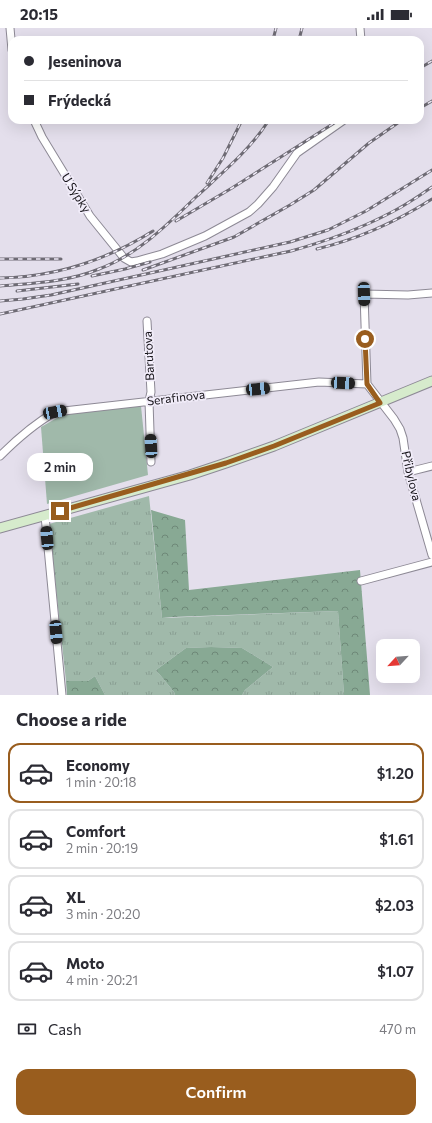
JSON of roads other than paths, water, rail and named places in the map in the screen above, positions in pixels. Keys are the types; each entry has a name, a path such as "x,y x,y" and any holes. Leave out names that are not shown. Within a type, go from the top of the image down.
{"main road":[{"path":"0,528 226,463 274,446 432,381"}],"street":[{"name":"U Sýpky","path":"36,124 42,137 90,216 127,260 137,261 145,260 179,248 215,231 249,212 273,188 297,153 338,124"},
{"path":"367,384 364,294 408,295 432,293"},
{"name":"Barutova","path":"147,321 151,392 148,401 151,462"},
{"name":"Serafinova","path":"0,456 36,423 55,412 318,382 367,384"},
{"name":"Přibylova","path":"367,384 400,429 403,438 408,472 432,555"},
{"path":"408,472 432,466"},
{"path":"45,516 62,695"},
{"path":"361,581 432,562"}],"railway":[{"path":"274,36 276,28"},
{"path":"300,36 302,28"},
{"path":"424,66 432,61"},
{"path":"424,106 432,101"},
{"path":"207,183 223,158 240,124"},
{"path":"0,286 75,277 99,269 126,256 163,228 226,170 253,141 266,124"},
{"path":"176,221 232,188 333,124"},
{"path":"143,270 234,237 290,205 314,190 369,143 396,124"},
{"path":"0,301 51,295 290,242 328,230 366,211 432,170"},
{"path":"0,314 291,251 330,239 368,224 397,209 432,187"},
{"path":"317,249 376,229 405,215 432,199"},
{"path":"0,278 21,277 60,271 80,265 117,251 153,231"},
{"path":"0,259 61,259"},
{"path":"92,276 150,262"},
{"path":"17,291 78,284"}]}
